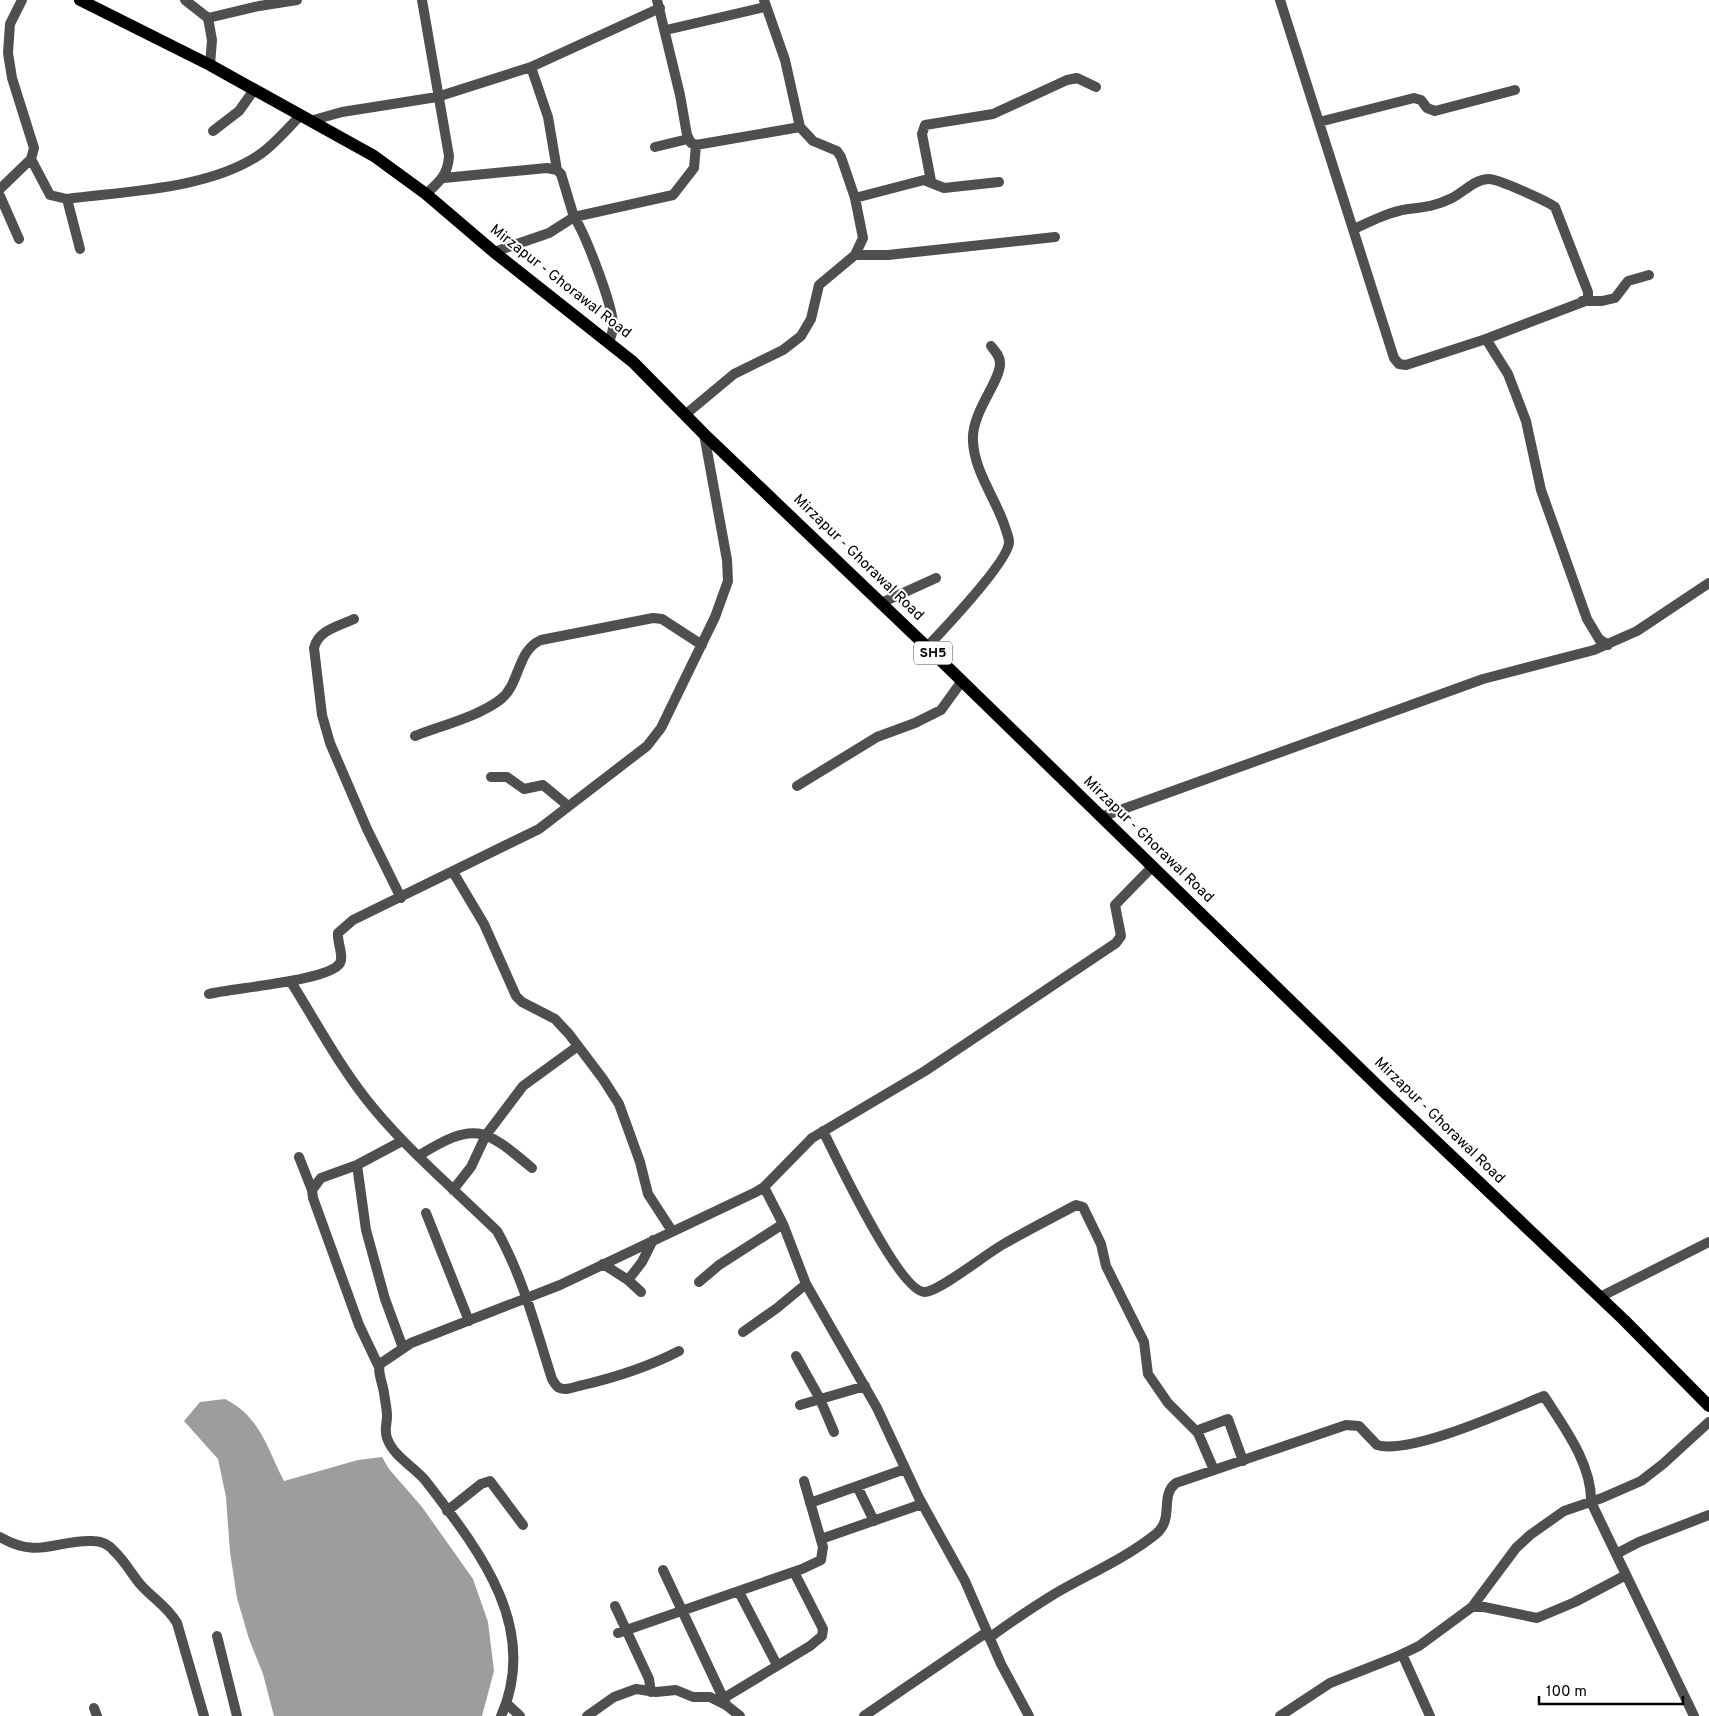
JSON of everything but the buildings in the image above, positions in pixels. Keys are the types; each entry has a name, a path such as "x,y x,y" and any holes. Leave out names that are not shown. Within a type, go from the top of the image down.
{"main road":[{"name":"Mirzapur - Ghorawal Road","path":"80,0 210,65 374,156 426,194 494,252 609,341 1152,867 1600,1297 1709,1406"}],"street":[{"path":"0,189 31,159 34,148 12,78 8,53 10,24 22,0"},
{"path":"185,0 208,18 212,40 210,65"},
{"path":"208,18 259,3 297,0"},
{"path":"422,0 437,97 449,156 449,168 444,178 426,194"},
{"path":"1280,0 1396,362 1406,365 1486,339 1577,305 1582,300 1588,300 1588,292 1555,207 1495,180 1480,181 1452,198 1421,210 1408,209 1383,216 1354,229"},
{"path":"666,30 764,3 785,60 800,127 813,141 837,150 855,198 863,238 856,255 819,286 811,319 801,336 783,350 734,374 686,414"},
{"path":"31,159 50,195 67,199 196,182 225,174 260,155 305,118 437,97 531,67 659,4 692,142 694,168 673,195 574,217 549,233 494,252"},
{"path":"531,67 548,117 557,170 574,217 586,238 610,311 614,328 609,341"},
{"path":"931,181 922,134 925,126 993,114 1067,80 1077,78 1096,87"},
{"path":"213,131 239,111 254,90"},
{"path":"1319,122 1414,98 1421,100 1427,108 1435,111 1515,90"},
{"path":"655,147 800,127"},
{"path":"444,178 547,168 557,170"},
{"path":"855,198 924,180 931,181 944,188 999,182"},
{"path":"0,196 19,239"},
{"path":"67,199 80,249"},
{"path":"856,255 888,255 1055,237"},
{"path":"1582,300 1602,301 1616,298 1623,291 1628,281 1649,275"},
{"path":"1486,339 1508,374 1526,421 1541,490 1587,619 1598,639 1608,645"},
{"path":"927,647 968,602 1004,554 1009,542 1002,518 976,458 972,440 978,412 1000,369 999,357 991,346"},
{"path":"209,994 291,982 332,970 339,965 342,958 337,941 338,933 353,920 538,829 647,746 661,728 702,645 728,582 727,560 704,434"},
{"path":"881,603 936,578"},
{"path":"1102,817 1483,679 1608,645 1637,631 1709,583"},
{"path":"415,736 480,711 502,699 509,690 529,647 541,640 653,618 662,620 702,645"},
{"path":"354,619 324,633 316,640 314,648 322,716 330,743 363,820 401,898"},
{"path":"797,786 877,737 915,723 941,710 948,704 962,681"},
{"path":"491,777 507,777 524,789 543,785 567,806"},
{"path":"379,1367 384,1360 403,1348 527,1298 672,1232 764,1187 793,1156 822,1131 925,1071 1116,943 1121,936 1115,905 1152,867"},
{"path":"453,872 484,924 516,996 522,1002 555,1019 578,1046 619,1104 640,1162 648,1194 672,1232"},
{"path":"291,982 352,1080 402,1141 497,1231 508,1250 527,1298 552,1379 561,1389 620,1376 648,1367 679,1351"},
{"path":"453,1190 471,1167 486,1135 523,1086 578,1046"},
{"path":"822,1131 888,1255 903,1277 919,1291 926,1292 938,1287 1002,1245 1076,1205 1083,1207 1101,1244 1106,1266 1144,1342 1148,1374 1168,1403 1201,1437 1214,1470"},
{"path":"418,1156 444,1140 459,1134 474,1132 501,1141 532,1168"},
{"path":"312,1190 321,1178 357,1165 402,1141"},
{"path":"299,1157 359,1325 379,1367 387,1416 387,1438 399,1456 423,1478 478,1553 502,1598 512,1633 513,1662 506,1703 501,1716"},
{"path":"357,1165 366,1230 385,1299 403,1348"},
{"path":"764,1187 783,1224 806,1284 865,1386 922,1504 965,1582 988,1635 1028,1716"},
{"path":"426,1213 469,1321"},
{"path":"699,1282 719,1265 783,1224"},
{"path":"628,1280 642,1262 653,1240"},
{"path":"1600,1297 1709,1242"},
{"path":"603,1264 628,1280 641,1292"},
{"path":"743,1332 777,1308 806,1284"},
{"path":"796,1356 820,1399 834,1432"},
{"path":"800,1405 865,1386"},
{"path":"864,1716 988,1635 1056,1593 1101,1569 1155,1534 1166,1520 1168,1497 1172,1486 1346,1425 1359,1426 1376,1445 1407,1444 1480,1421 1544,1396 1574,1444 1592,1487 1591,1502 1694,1716"},
{"path":"1196,1431 1221,1420 1228,1419 1243,1460"},
{"path":"1280,1716 1330,1683 1418,1646 1472,1607 1516,1548 1530,1535 1556,1515 1641,1481 1663,1464 1709,1422"},
{"path":"810,1503 905,1469"},
{"path":"447,1511 481,1484 490,1481 523,1525"},
{"path":"622,1632 739,1592 821,1560 823,1547 804,1481"},
{"path":"857,1486 874,1521"},
{"path":"821,1539 922,1504"},
{"path":"1616,1554 1639,1542 1709,1515"},
{"path":"0,1537 25,1548 47,1548 94,1540 114,1551 141,1586 170,1612 177,1622 204,1716"},
{"path":"663,1570 725,1701 740,1716"},
{"path":"587,1716 614,1697 629,1690 651,1692 676,1690 693,1697 710,1697 725,1701 777,1665 810,1646 822,1636 823,1629 794,1572"},
{"path":"1472,1607 1484,1607 1537,1618 1575,1602 1626,1575"},
{"path":"739,1592 777,1665"},
{"path":"615,1606 622,1632 649,1679 651,1692"},
{"path":"217,1636 237,1716"},
{"path":"1402,1654 1430,1716"},
{"path":"506,1703 520,1716"}],"shaded area":[{"path":"225,1399 237,1406 255,1424 284,1481 358,1460 382,1457 389,1469 422,1507 473,1579 488,1622 494,1671 482,1716 274,1716 263,1674 249,1639 237,1598 230,1552 226,1497 218,1459 184,1421 200,1402"}]}
